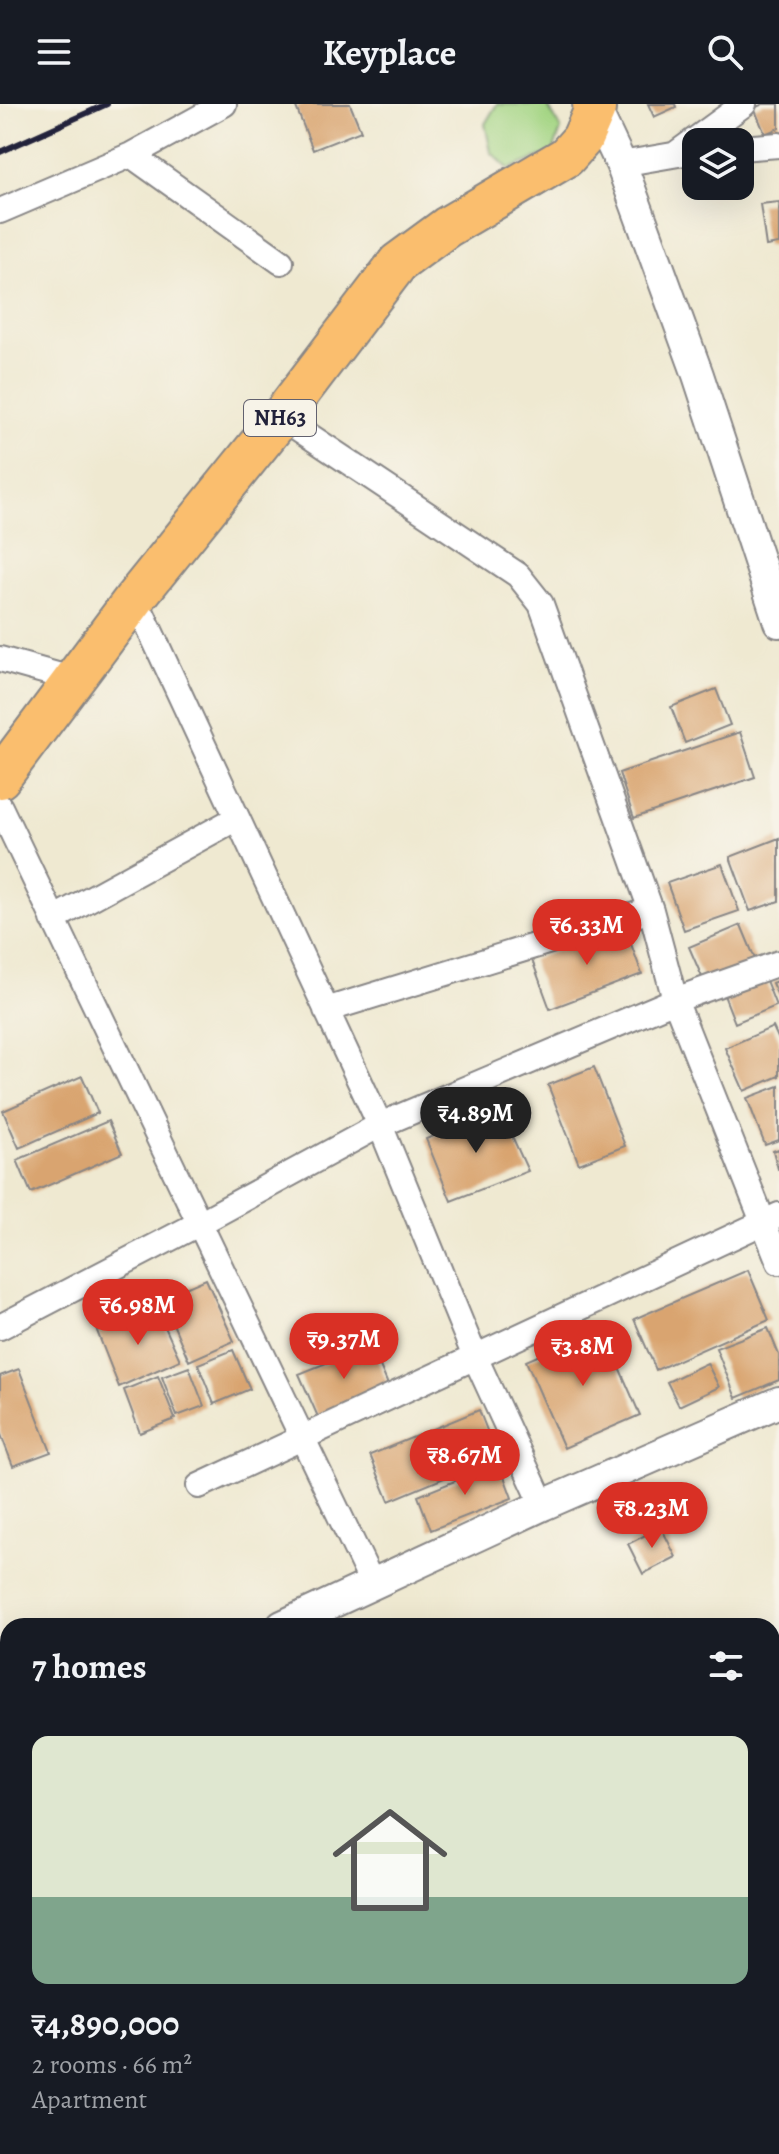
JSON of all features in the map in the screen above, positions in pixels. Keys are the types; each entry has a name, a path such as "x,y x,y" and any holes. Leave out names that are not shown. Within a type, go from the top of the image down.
{"highway":[{"name":"NH63","path":"0,778 135,598 281,417 398,263 447,227 566,157 582,139 594,107"}],"street":[{"path":"0,211 131,155 224,104"},
{"path":"715,128 744,104"},
{"path":"594,107 621,164 698,375 779,622"},
{"path":"754,147 779,145"},
{"path":"621,164 682,153"},
{"path":"131,155 281,262"},
{"path":"281,417 518,575 541,604 651,910 675,1000 771,1219 779,1262"},
{"path":"135,598 380,1125 475,1357 543,1505"},
{"path":"0,659 75,680"},
{"path":"0,807 372,1583"},
{"path":"53,919 237,818"},
{"path":"326,1010 651,910"},
{"path":"0,1327 380,1125 675,1000 779,963"},
{"path":"199,1486 771,1219"},
{"path":"299,1618 543,1505 779,1402"}],"green space":[{"path":"497,104 547,105 561,129 553,152 509,169 491,152 485,124"}],"building":[{"path":"303,104 350,104 361,131 313,150 296,107"},
{"path":"648,104 675,104 676,107 654,117"},
{"path":"763,104 779,104 779,128 765,134 754,108"},
{"path":"779,202 779,244 766,246 760,204"},
{"path":"716,689 730,725 685,743 671,707"},
{"path":"740,732 755,777 634,818 619,773"},
{"path":"779,838 779,901 750,911 730,857"},
{"path":"722,864 739,911 684,930 667,883"},
{"path":"624,925 642,974 550,1009 532,960"},
{"path":"741,925 756,961 705,984 689,947"},
{"path":"765,978 776,1006 735,1023 724,995"},
{"path":"779,980 779,998 772,983"},
{"path":"773,1027 779,1040 779,1076 744,1091 725,1048"},
{"path":"594,1067 625,1146 579,1164 548,1085"},
{"path":"82,1076 98,1113 19,1148 3,1111"},
{"path":"779,1086 779,1140 765,1145 747,1098"},
{"path":"500,1110 528,1171 451,1201 426,1139"},
{"path":"108,1121 122,1153 31,1193 17,1160"},
{"path":"779,1149 779,1169 778,1169 773,1151"},
{"path":"748,1270 769,1320 656,1370 634,1319"},
{"path":"206,1279 234,1341 189,1361 162,1298"},
{"path":"156,1307 180,1360 119,1387 97,1331"},
{"path":"602,1328 640,1415 564,1448 526,1361"},
{"path":"768,1328 779,1355 779,1380 736,1398 716,1348"},
{"path":"371,1345 389,1387 318,1417 299,1374"},
{"path":"233,1350 250,1389 214,1404 198,1364"},
{"path":"707,1363 719,1387 679,1406 667,1382"},
{"path":"189,1367 204,1406 177,1416 162,1377"},
{"path":"19,1369 51,1452 13,1466 0,1432 0,1376"},
{"path":"158,1376 175,1419 140,1433 124,1390"},
{"path":"479,1410 497,1456 389,1501 370,1455"},
{"path":"499,1463 512,1498 431,1530 418,1496"},
{"path":"661,1527 676,1557 643,1574 628,1544"}],"railway":[{"path":"0,152 107,104"}]}
